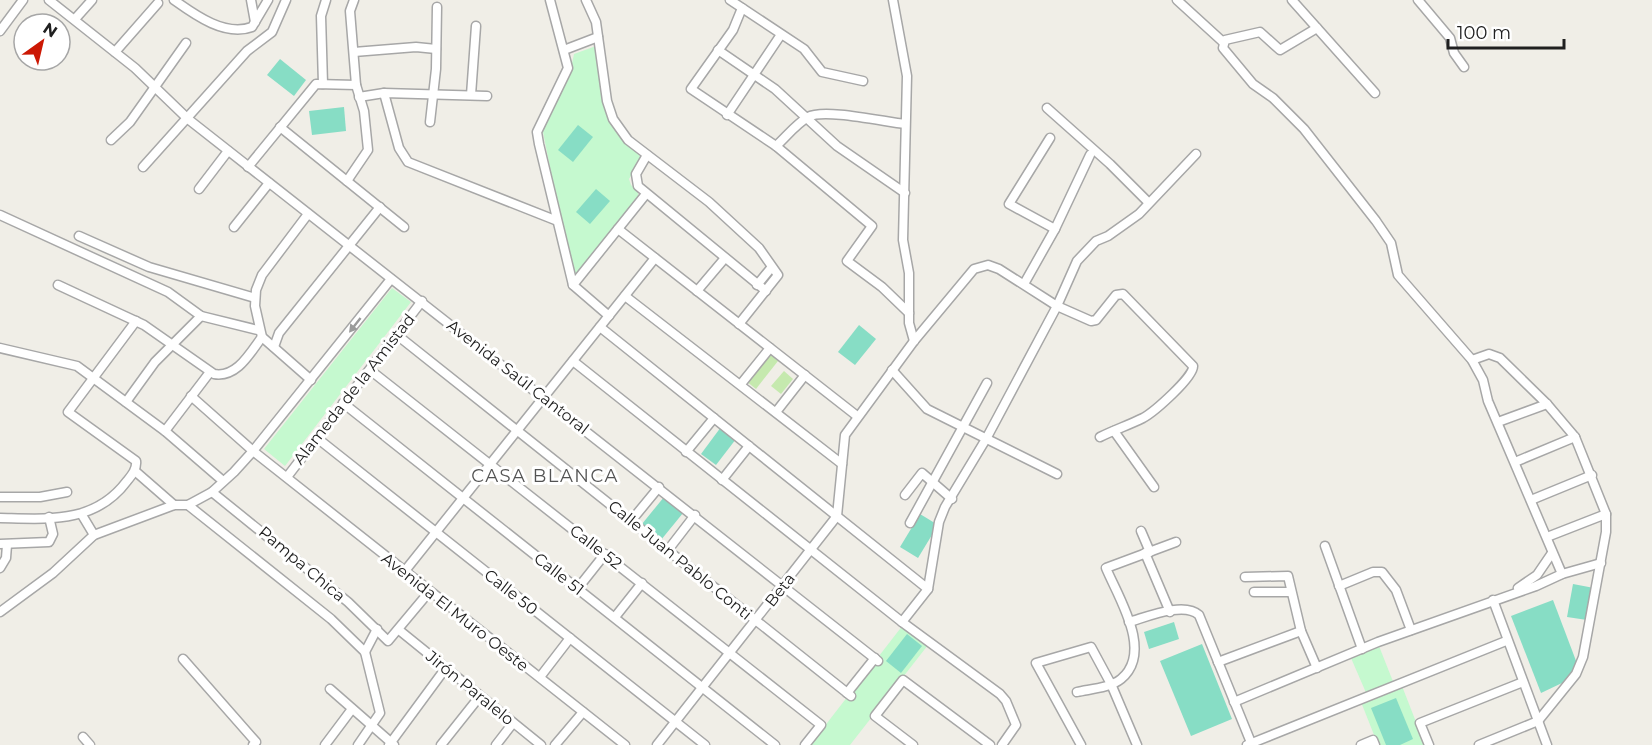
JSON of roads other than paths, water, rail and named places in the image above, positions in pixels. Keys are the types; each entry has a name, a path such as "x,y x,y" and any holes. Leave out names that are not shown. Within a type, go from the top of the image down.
{"street":[{"path":"0,31 22,0"},
{"name":"Avenida Saúl Cantoral","path":"49,0 115,52 188,119 268,183 877,659 849,695"},
{"path":"75,19 92,0"},
{"path":"174,0 194,14 222,27 243,30 252,27 268,0"},
{"path":"251,0 255,22"},
{"path":"143,167 247,51 272,32 286,0"},
{"path":"322,84 321,16 326,0"},
{"path":"347,181 368,150 356,85 350,11 354,0"},
{"path":"550,0 568,68 537,132 555,220 573,285 609,316"},
{"path":"586,0 596,22 607,101 613,118 628,140 709,202 759,248 778,277 739,324"},
{"path":"730,0 780,36 804,49 822,72 863,81"},
{"path":"893,0 907,76 903,240 909,273 909,313 914,341"},
{"path":"1177,0 1223,42 1223,48 1239,69 1304,129 1391,243 1398,275 1472,360 1483,380 1498,422 1562,574"},
{"path":"1292,0 1375,93"},
{"path":"1418,0 1450,38 1454,53 1464,67"},
{"path":"115,52 158,3"},
{"path":"430,122 434,94 437,7"},
{"path":"742,8 733,30 691,89 776,146 872,226 847,261 882,287 909,313"},
{"path":"471,95 476,26"},
{"path":"1223,42 1254,31 1260,32 1280,50 1317,28"},
{"path":"727,114 780,36"},
{"path":"564,50 598,38"},
{"path":"111,140 130,122 186,43"},
{"path":"354,52 416,47 436,49"},
{"path":"718,50 808,117 837,146 905,193"},
{"path":"249,167 316,84 356,85"},
{"path":"384,93 399,147 408,162 555,220"},
{"path":"359,97 384,93 486,96"},
{"path":"1047,108 1110,164 1148,202"},
{"path":"776,146 808,117 815,115 859,116 905,124"},
{"path":"280,127 404,227"},
{"path":"1050,138 1009,204 1055,229"},
{"path":"199,189 228,151"},
{"path":"1024,284 1055,229 1090,154"},
{"path":"903,622 928,589 939,522 986,439 1057,306 1064,285 1084,251 1139,214 1196,154"},
{"path":"647,155 635,178 646,194 766,291"},
{"path":"234,227 268,183"},
{"path":"573,285 646,194"},
{"path":"274,347 279,333 380,207"},
{"path":"58,285 136,321 210,372 223,375 233,372 260,333 255,298 258,284 269,264 308,214"},
{"path":"0,215 168,291 201,316 260,333 311,380"},
{"path":"618,229 857,416"},
{"path":"79,236 149,267 255,298"},
{"path":"404,572 655,258"},
{"path":"697,291 725,258"},
{"path":"837,516 844,435 914,341 974,269 988,265 1024,284 1057,306 1094,321 1116,295 1123,294 1193,366 1192,374 1161,405 1145,417 1100,436"},
{"path":"758,285 771,268"},
{"path":"0,612 53,573 94,536 174,505 188,505 212,492 253,451 391,279"},
{"path":"626,296 842,464"},
{"name":"Alameda de la Amistad","path":"287,477 422,302"},
{"path":"126,402 155,362 201,316"},
{"path":"0,518 82,515 110,499 135,471 136,461 68,412 136,321"},
{"path":"600,327 928,589"},
{"name":"Calle Juan Pablo Conti","path":"397,335 849,695"},
{"path":"0,348 77,366 165,431 223,481"},
{"path":"741,384 770,348"},
{"path":"1472,360 1489,354 1500,358 1547,404 1575,437 1606,514 1601,563 1581,665 1538,721 1479,745"},
{"path":"573,361 903,622 1000,694 1006,701 1016,725 1002,745"},
{"name":"Calle 52","path":"370,370 821,725 805,745"},
{"path":"892,370 927,409 1057,474"},
{"path":"165,431 210,372"},
{"path":"776,412 805,375"},
{"path":"910,523 987,383"},
{"name":"Avenida El Muro Oeste","path":"191,396 253,451 625,745"},
{"name":"Calle 51","path":"343,403 775,745"},
{"path":"1498,422 1547,404"},
{"path":"687,452 714,418"},
{"path":"1114,430 1154,488"},
{"path":"1515,462 1575,437"},
{"name":"Calle 50","path":"316,438 705,745"},
{"path":"722,480 749,446"},
{"path":"135,471 174,505"},
{"path":"905,495 921,473 952,499"},
{"path":"1531,500 1592,475"},
{"path":"631,521 659,487"},
{"path":"0,496 40,497 67,492"},
{"name":"Pampa Chica","path":"212,492 377,629 388,641 399,630"},
{"path":"188,505 331,619 365,652 380,710 371,728 358,745"},
{"path":"1546,537 1606,514"},
{"path":"82,515 94,536"},
{"path":"668,550 695,515"},
{"name":"Beta","path":"657,745 837,516"},
{"path":"0,568 6,558 4,544 49,542 53,534 49,517"},
{"path":"1141,531 1170,612"},
{"path":"1077,692 1112,684 1122,678 1134,656 1135,644 1129,622 1106,568 1176,542"},
{"path":"1325,546 1362,649"},
{"path":"578,588 605,554"},
{"path":"1493,600 1528,582 1543,568 1552,554"},
{"path":"1234,702 1411,630 1536,586 1562,574 1601,563"},
{"path":"1339,586 1373,572 1382,572 1395,590 1411,630"},
{"path":"1245,577 1288,576 1301,631 1317,668"},
{"path":"615,617 642,583"},
{"path":"399,630 429,592"},
{"path":"1254,592 1291,592"},
{"path":"1493,600 1506,641 1547,745"},
{"path":"1129,622 1190,609 1199,615 1250,744 1506,641"},
{"path":"365,652 377,629"},
{"name":"Jirón Paralelo","path":"399,630 541,745"},
{"path":"1218,662 1301,631"},
{"path":"540,677 570,638"},
{"path":"1081,745 1036,663 1091,647 1112,684 1137,745"},
{"path":"183,659 256,742 253,745"},
{"path":"330,689 391,744 445,669"},
{"path":"913,745 875,716 903,680 990,745"},
{"path":"1429,745 1420,723 1522,682"},
{"path":"441,745 480,696"},
{"path":"325,745 352,709"},
{"path":"555,745 583,712"},
{"path":"496,745 513,723"},
{"path":"83,737 90,745"},
{"path":"1360,745 1373,740 1375,745"}],"district":[{"name":"CASA BLANCA","path":"545,476"}]}
